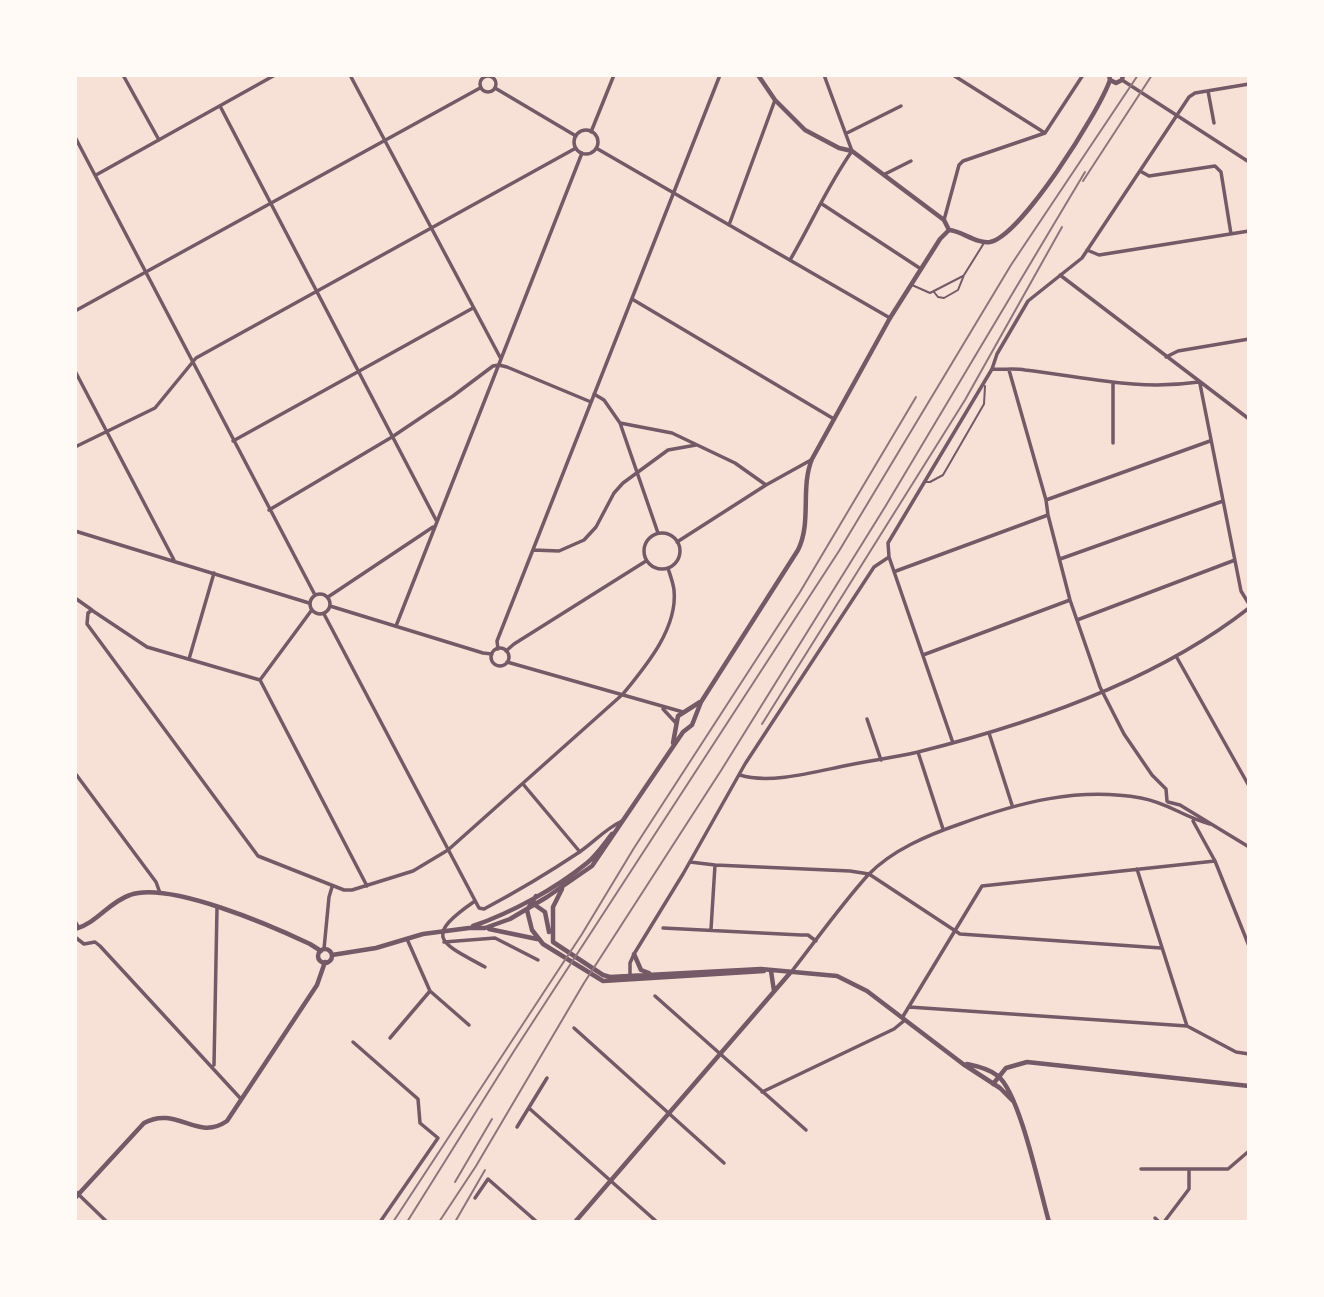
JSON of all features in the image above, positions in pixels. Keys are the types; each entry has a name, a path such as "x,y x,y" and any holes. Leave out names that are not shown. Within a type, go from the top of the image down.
{"street":[{"path":"123,75 159,140"},
{"path":"96,175 275,75"},
{"path":"350,75 501,359"},
{"path":"591,132 614,75"},
{"path":"498,649 497,641 720,75"},
{"path":"758,75 775,100 805,130 839,148 852,151 944,220 949,230"},
{"path":"824,75 852,151"},
{"path":"953,75 1045,134"},
{"path":"944,220 959,164 1045,134 1083,75"},
{"path":"480,88 480,80 487,76 494,79 495,88"},
{"path":"949,230 985,242 991,242 1001,236 1037,199 1090,119 1110,78 1116,83 1123,79 1249,162"},
{"path":"953,743 889,557 888,544 992,369 997,354 1028,301 1079,261 1187,99 1193,94 1249,84"},
{"path":"75,311 480,88"},
{"path":"480,88 488,93 495,88"},
{"path":"495,88 576,136"},
{"path":"1208,91 1214,123"},
{"path":"729,225 775,100"},
{"path":"220,106 436,524"},
{"path":"846,133 901,106"},
{"path":"576,136 585,131 597,137 596,148 592,153 582,153 576,148"},
{"path":"576,136 576,148"},
{"path":"75,137 315,595"},
{"path":"75,447 155,408 192,361 576,148"},
{"path":"596,148 890,318"},
{"path":"790,260 822,204 832,179 852,151"},
{"path":"396,626 582,153"},
{"path":"885,174 911,161"},
{"path":"1140,171 1149,176 1215,166 1221,172 1231,234"},
{"path":"822,204 921,269"},
{"path":"485,928 527,910 592,866 670,750 683,732 692,725 701,702 783,577 800,545 804,526 806,478 812,459 890,318 940,239 949,230"},
{"path":"1087,250 1099,255 1249,231"},
{"path":"1060,275 1249,419"},
{"path":"632,299 834,419"},
{"path":"233,441 473,308"},
{"path":"1166,357 1178,351 1249,340"},
{"path":"269,510 393,437 493,366 499,365 591,402"},
{"path":"992,369 1022,369 1113,384 1161,386 1199,382"},
{"path":"1009,370 1046,500 1070,600 1102,692 1152,775 1166,789 1165,802"},
{"path":"75,372 174,561"},
{"path":"740,775 759,779 826,770 918,752 989,733 1102,692 1176,656 1196,645 1249,606 1241,590 1199,382"},
{"path":"1113,384 1113,443"},
{"path":"594,394 604,400 620,423 658,533"},
{"path":"620,423 672,433 735,463 766,485"},
{"path":"1046,500 1210,441"},
{"path":"533,550 559,551 584,540 596,527 614,493 623,483 668,450 696,445"},
{"path":"677,542 812,459"},
{"path":"1060,559 1223,501"},
{"path":"895,571 1048,515"},
{"path":"328,597 436,524"},
{"path":"75,531 309,603"},
{"path":"658,533 669,534 677,542 680,554 668,568 659,569 646,561 645,544 658,533"},
{"path":"630,978 630,964 635,954 740,775 874,567 889,557"},
{"path":"1077,620 1235,560"},
{"path":"506,651 646,561"},
{"path":"92,610 88,613 87,624 258,856 332,887 352,890 413,871 448,850 623,694 635,680 668,626 673,610 674,591 668,568"},
{"path":"189,659 214,573"},
{"path":"309,603 315,595 328,597"},
{"path":"324,614 330,606 328,597"},
{"path":"75,598 147,647 260,680 367,886"},
{"path":"923,655 1070,600"},
{"path":"309,603 312,611 324,614"},
{"path":"330,606 492,654"},
{"path":"260,680 312,611"},
{"path":"324,614 479,908 484,909 580,852 609,827 623,821"},
{"path":"498,649 506,651"},
{"path":"498,649 491,659 500,666 507,662 623,694 661,708 685,711 694,716"},
{"path":"506,651 507,662"},
{"path":"1176,656 1249,786"},
{"path":"670,750 678,716 701,702"},
{"path":"661,708 683,732"},
{"path":"867,719 881,760"},
{"path":"989,733 1012,806"},
{"path":"918,752 943,830"},
{"path":"75,774 156,882 160,893"},
{"path":"522,783 580,852"},
{"path":"575,1222 791,973 869,874 923,838 1012,806 1058,796 1091,793 1116,794 1180,805 1249,847"},
{"path":"1165,802 1191,820 1201,833 1249,946"},
{"path":"1191,820 1210,824"},
{"path":"332,955 468,928 496,919 589,862 623,821"},
{"path":"1201,833 1203,827 1210,824"},
{"path":"762,1093 894,1029 903,1019 909,1003 982,886 1215,861"},
{"path":"690,862 869,874 960,934 1161,948"},
{"path":"711,929 715,865"},
{"path":"1137,869 1187,1026"},
{"path":"325,962 319,958 323,950 332,887"},
{"path":"553,942 553,907 564,887"},
{"path":"75,921 77,928 93,921 117,901 146,891 235,912 328,950 332,955"},
{"path":"533,904 536,896"},
{"path":"475,901 458,913 443,932 444,942 446,946 485,967"},
{"path":"524,904 533,904 545,912 553,942 601,977"},
{"path":"214,1067 217,908"},
{"path":"527,910 530,926 537,939"},
{"path":"468,928 499,929 537,939 559,955 610,982 650,974 761,969 767,971 775,986 774,992"},
{"path":"663,928 808,935 816,941"},
{"path":"75,937 84,944 95,942 100,946 241,1099"},
{"path":"444,942 495,938 538,960"},
{"path":"407,939 430,991 469,1026"},
{"path":"635,954 641,970 650,974"},
{"path":"107,1222 76,1195 144,1123 155,1117 167,1117 204,1128 217,1128 227,1121 317,985 325,962 331,959 332,955"},
{"path":"630,978 767,971 837,976 867,991 1008,1094 1014,1102"},
{"path":"390,1038 430,991"},
{"path":"655,996 806,1130"},
{"path":"909,1007 1187,1026 1236,1052 1249,1054"},
{"path":"574,1028 724,1163"},
{"path":"353,1042 418,1099 420,1123 438,1138 380,1222"},
{"path":"993,1084 1006,1068 1027,1062 1249,1086"},
{"path":"963,1063 998,1075 1005,1083 1014,1102 1049,1222"},
{"path":"517,1126 547,1078"},
{"path":"530,1109 657,1222"},
{"path":"1141,1169 1228,1169 1249,1151"},
{"path":"1159,1220 1189,1189 1189,1169"},
{"path":"475,1198 488,1179 537,1222"}],"lane":[{"path":"934,292 938,297 944,298 958,290 964,275 985,242"},
{"path":"912,285 926,293 934,292 964,275"},
{"path":"923,482 930,482 943,474 984,404 984,382"}],"tram line":[{"path":"393,1222 582,934 634,848 800,592 916,397"}],"railway":[{"path":"407,1222 514,1051 839,551 1011,265 1138,75"},
{"path":"1083,181 1152,75"},
{"path":"439,1222 476,1166 584,983 722,769 885,507 1085,172"},
{"path":"762,724 965,400 1062,227"},
{"path":"455,1182 492,1119"},
{"path":"455,1222 485,1170"}]}
